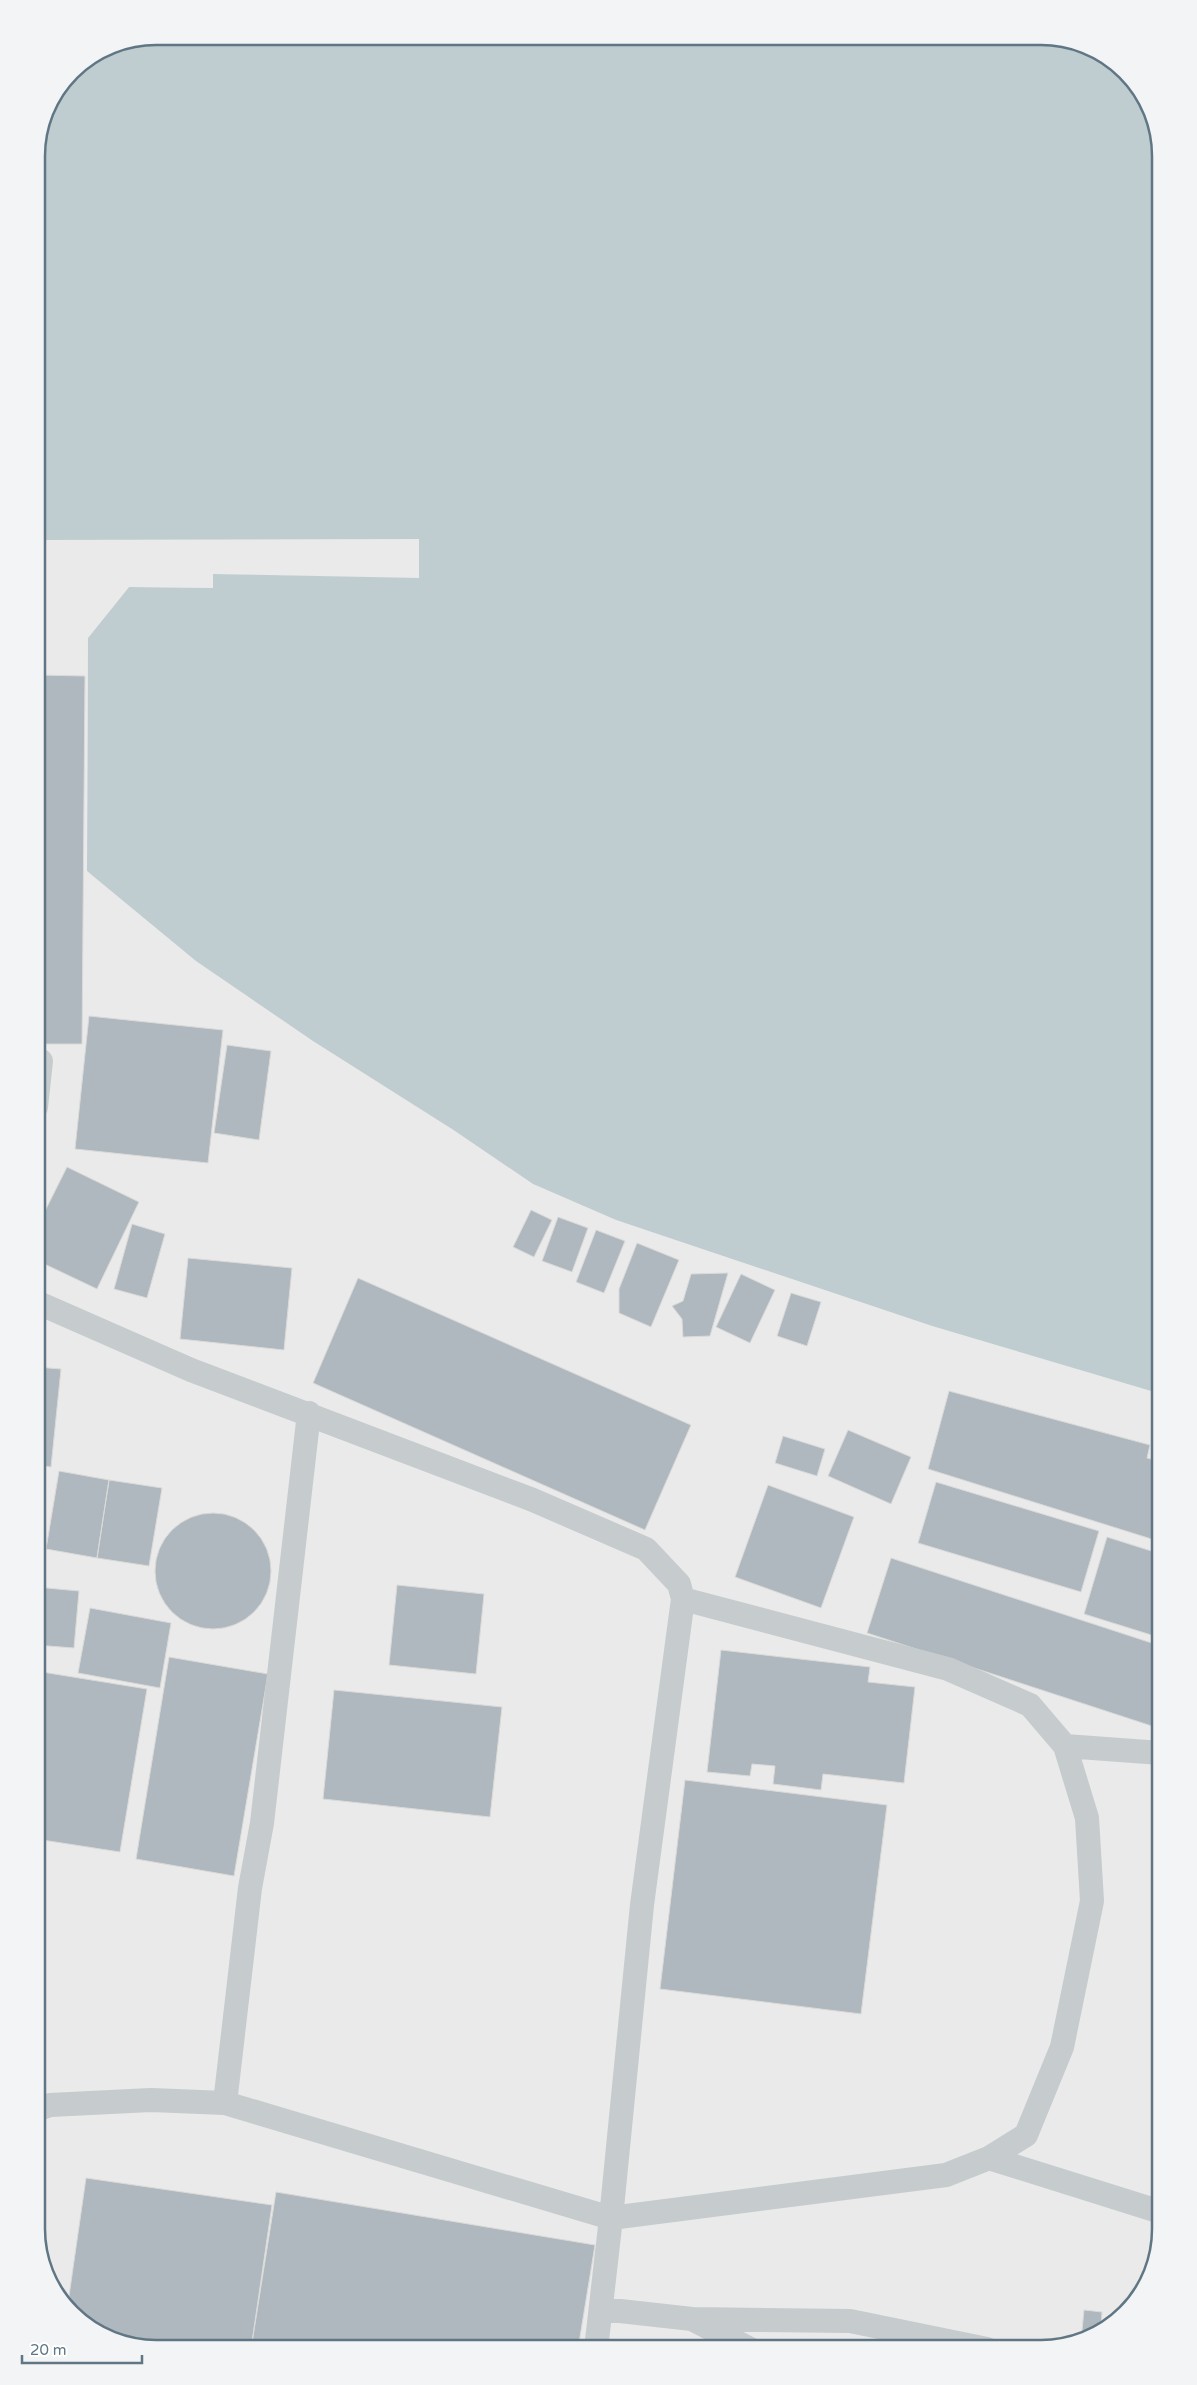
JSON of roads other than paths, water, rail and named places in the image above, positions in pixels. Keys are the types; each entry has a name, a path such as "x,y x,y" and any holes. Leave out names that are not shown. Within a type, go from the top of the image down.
{"lane":[{"path":"45,1306 191,1370 309,1413 533,1500 646,1549 679,1584 683,1599 642,1905 597,2340"},
{"path":"225,2103 250,1888 262,1823 309,1413"},
{"path":"45,2107 151,2100 225,2103 611,2218 946,2175 989,2158 1026,2135 1062,2047 1092,1901 1087,1818 1065,1746 1030,1706 948,1669 683,1599"},
{"path":"1065,1746 1152,1752"},
{"path":"989,2158 1152,2209"},
{"path":"602,2309 692,2319 850,2321 943,2340"},
{"path":"692,2319 733,2340"}]}
